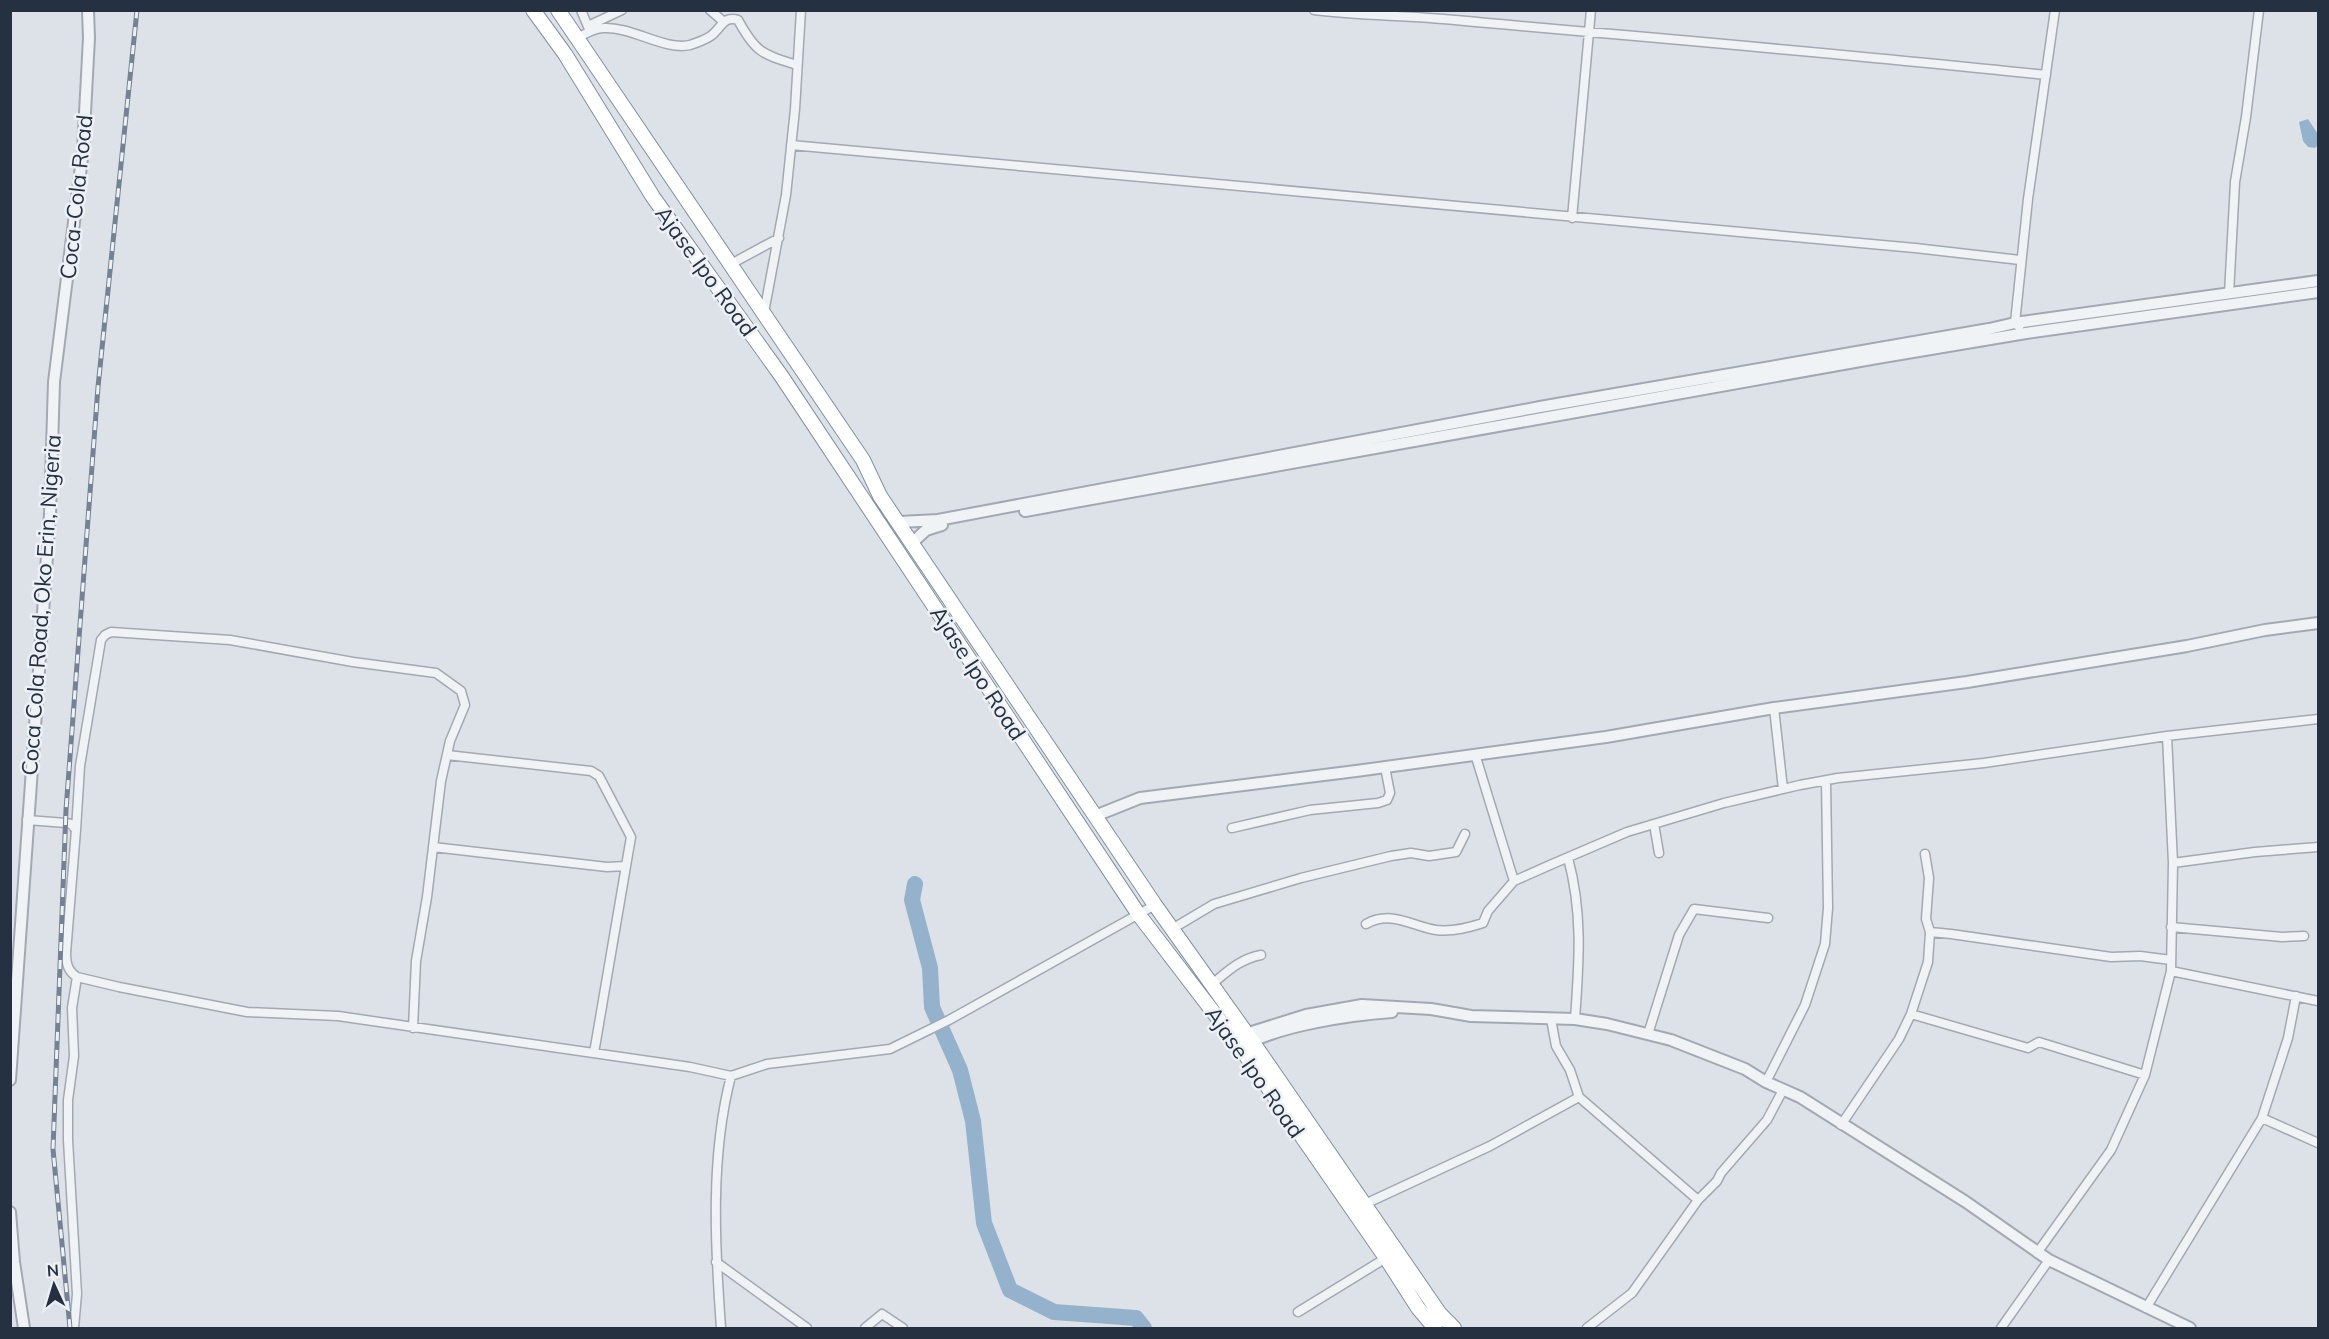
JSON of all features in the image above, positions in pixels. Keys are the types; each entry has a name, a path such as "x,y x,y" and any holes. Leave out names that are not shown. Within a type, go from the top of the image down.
{"highway":[{"name":"Ajase Ipo Road","path":"533,10 565,54 653,197 782,377 1139,915 1243,1040 1365,1204 1440,1314 1454,1329"},
{"name":"Ajase Ipo Road","path":"558,10 585,32 731,264 863,460 880,496 1155,905 1212,984 1243,1040 1418,1308 1435,1329"}],"street":[{"name":"Coca-Cola Road","path":"54,382 83,150 89,38 88,10"},
{"path":"581,10 585,32"},
{"path":"585,32 622,10"},
{"path":"710,10 738,20 758,49 765,55 797,65"},
{"path":"764,314 786,195 792,145 801,10"},
{"path":"1314,10 1452,19 1588,33 1707,41 2046,75"},
{"path":"1572,218 1591,10"},
{"path":"2015,323 2020,260 2055,10"},
{"path":"2229,294 2235,182 2246,117 2259,10"},
{"path":"585,32 604,28 614,29 674,45 687,46 700,42 713,34 727,17"},
{"path":"792,145 1915,248 2020,260"},
{"path":"731,264 779,238"},
{"path":"899,522 932,521 1486,417 2015,323 2319,281"},
{"path":"912,543 926,530 945,524 2026,333 2319,292"},
{"path":"2015,323 2026,333"},
{"name":"Coca Cola Road, Oko Erin, Nigeria","path":"10,1080 50,514 54,382"},
{"path":"1095,816 1140,798 1606,737 1773,708 1967,681 2187,646 2265,630 2319,623"},
{"path":"413,1028 416,961 441,781 447,754 465,705 461,691 436,673 353,662 230,640 111,632 105,635 101,640 80,766 66,953 66,964 71,973 77,977 247,1011 338,1016 413,1028 690,1067 731,1076 767,1064 890,1048 931,1030 1155,905"},
{"path":"1773,708 1783,789"},
{"path":"1366,924 1398,918 1438,930 1472,927 1483,923 1488,910 1514,881 1627,832 1724,803 1783,789 1826,781 1995,762 2167,736 2319,719"},
{"path":"2037,1253 2106,1158 2145,1075 2171,970 2173,863 2167,736"},
{"path":"447,754 591,771 599,776 631,837 594,1053"},
{"path":"1475,754 1514,881"},
{"path":"1232,828 1310,810 1378,803 1387,800 1390,793 1385,767"},
{"path":"1766,1082 1804,1005 1825,944 1828,908 1826,781"},
{"path":"27,819 71,824 76,830"},
{"path":"1654,824 1659,854"},
{"path":"1172,929 1214,904 1301,879 1391,856 1411,854 1429,856 1456,852 1465,834"},
{"path":"433,847 608,867 626,867"},
{"path":"2173,863 2255,852 2319,847"},
{"path":"1841,1125 1899,1039 1911,1014 1928,962 1930,932 1926,919 1929,878 1925,854"},
{"path":"1568,858 1576,888 1580,953 1575,1019"},
{"path":"1648,1034 1679,935 1694,909 1768,918"},
{"path":"2171,927 2282,937 2304,936"},
{"path":"1930,932 2110,957 2140,956 2171,960"},
{"path":"1212,984 1241,961 1262,955"},
{"path":"2171,970 2319,1001"},
{"path":"74,1329 77,1294 68,1152 68,1100 74,1056 72,1008 77,977"},
{"path":"2146,1308 2262,1118 2288,1038 2296,996"},
{"path":"1243,1040 1336,1019 1431,1009 1471,1016 1575,1019 1671,1040 1745,1069 1766,1082 1800,1097 1966,1202 2037,1253 2190,1329"},
{"path":"1911,1014 2028,1048 2039,1042 2145,1075"},
{"path":"1551,1019 1556,1046 1570,1070 1579,1097 1698,1200"},
{"path":"721,1329 716,1262 718,1167 723,1105 731,1076"},
{"path":"1587,1329 1632,1293 1698,1200 1717,1182 1720,1173 1767,1120 1784,1090"},
{"path":"1365,1204 1490,1146 1579,1097"},
{"path":"2262,1118 2319,1143"},
{"path":"10,1212 14,1263 24,1329"},
{"path":"1298,1312 1386,1258"},
{"path":"2001,1329 2049,1260"},
{"path":"716,1262 807,1329"},
{"path":"865,1329 882,1314 903,1329"}],"water":[{"path":"2308,119 2318,134 2318,145 2315,148 2308,147 2303,141 2299,122"}],"waterway":[{"path":"915,884 912,900 930,968 932,1007 960,1070 973,1121 984,1223 1010,1290 1054,1312 1136,1318 1144,1328"}],"railway":[{"path":"70,1328 53,1149 66,810 98,387 137,10"}]}
